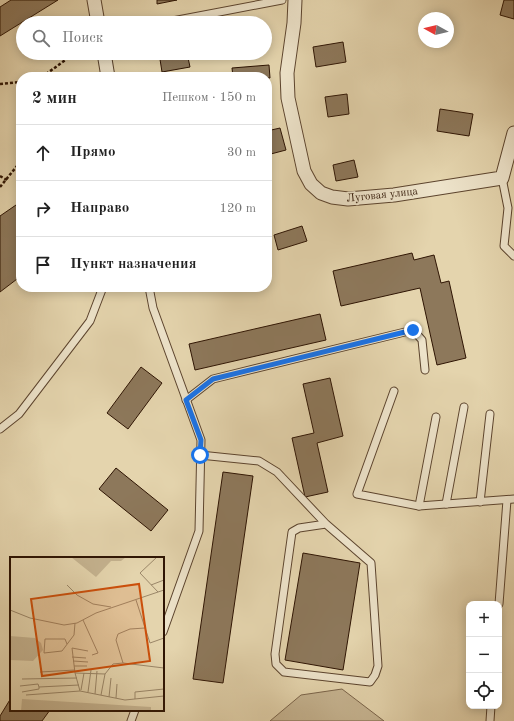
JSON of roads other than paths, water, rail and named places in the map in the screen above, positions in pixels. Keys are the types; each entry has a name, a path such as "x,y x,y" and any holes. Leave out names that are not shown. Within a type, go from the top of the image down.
{"street":[{"path":"94,0 97,16"},
{"name":"Луговая улица","path":"295,0 294,23 287,72 288,98 304,171 310,184 321,193 332,197 348,199 394,195 502,178"},
{"path":"105,60 107,72"},
{"path":"502,178 514,133"}],"lane":[{"path":"199,16 282,0"},
{"path":"502,178 508,208 504,246 514,256"},
{"path":"0,428 19,414 90,321 101,292"},
{"path":"150,292 153,308 201,440 199,531 164,629"},
{"path":"186,400 213,379 413,330 422,340 425,370"},
{"path":"394,391 357,494 419,506 510,499 499,601"},
{"path":"446,504 464,407"},
{"path":"480,502 490,414"},
{"path":"419,506 436,417"},
{"path":"200,455 258,461 277,472 326,524 371,563 378,666 375,675 370,682 284,672 276,664 275,654 292,532 299,528 326,524"},
{"path":"490,721 491,709"},
{"path":"131,721 135,711"}]}
